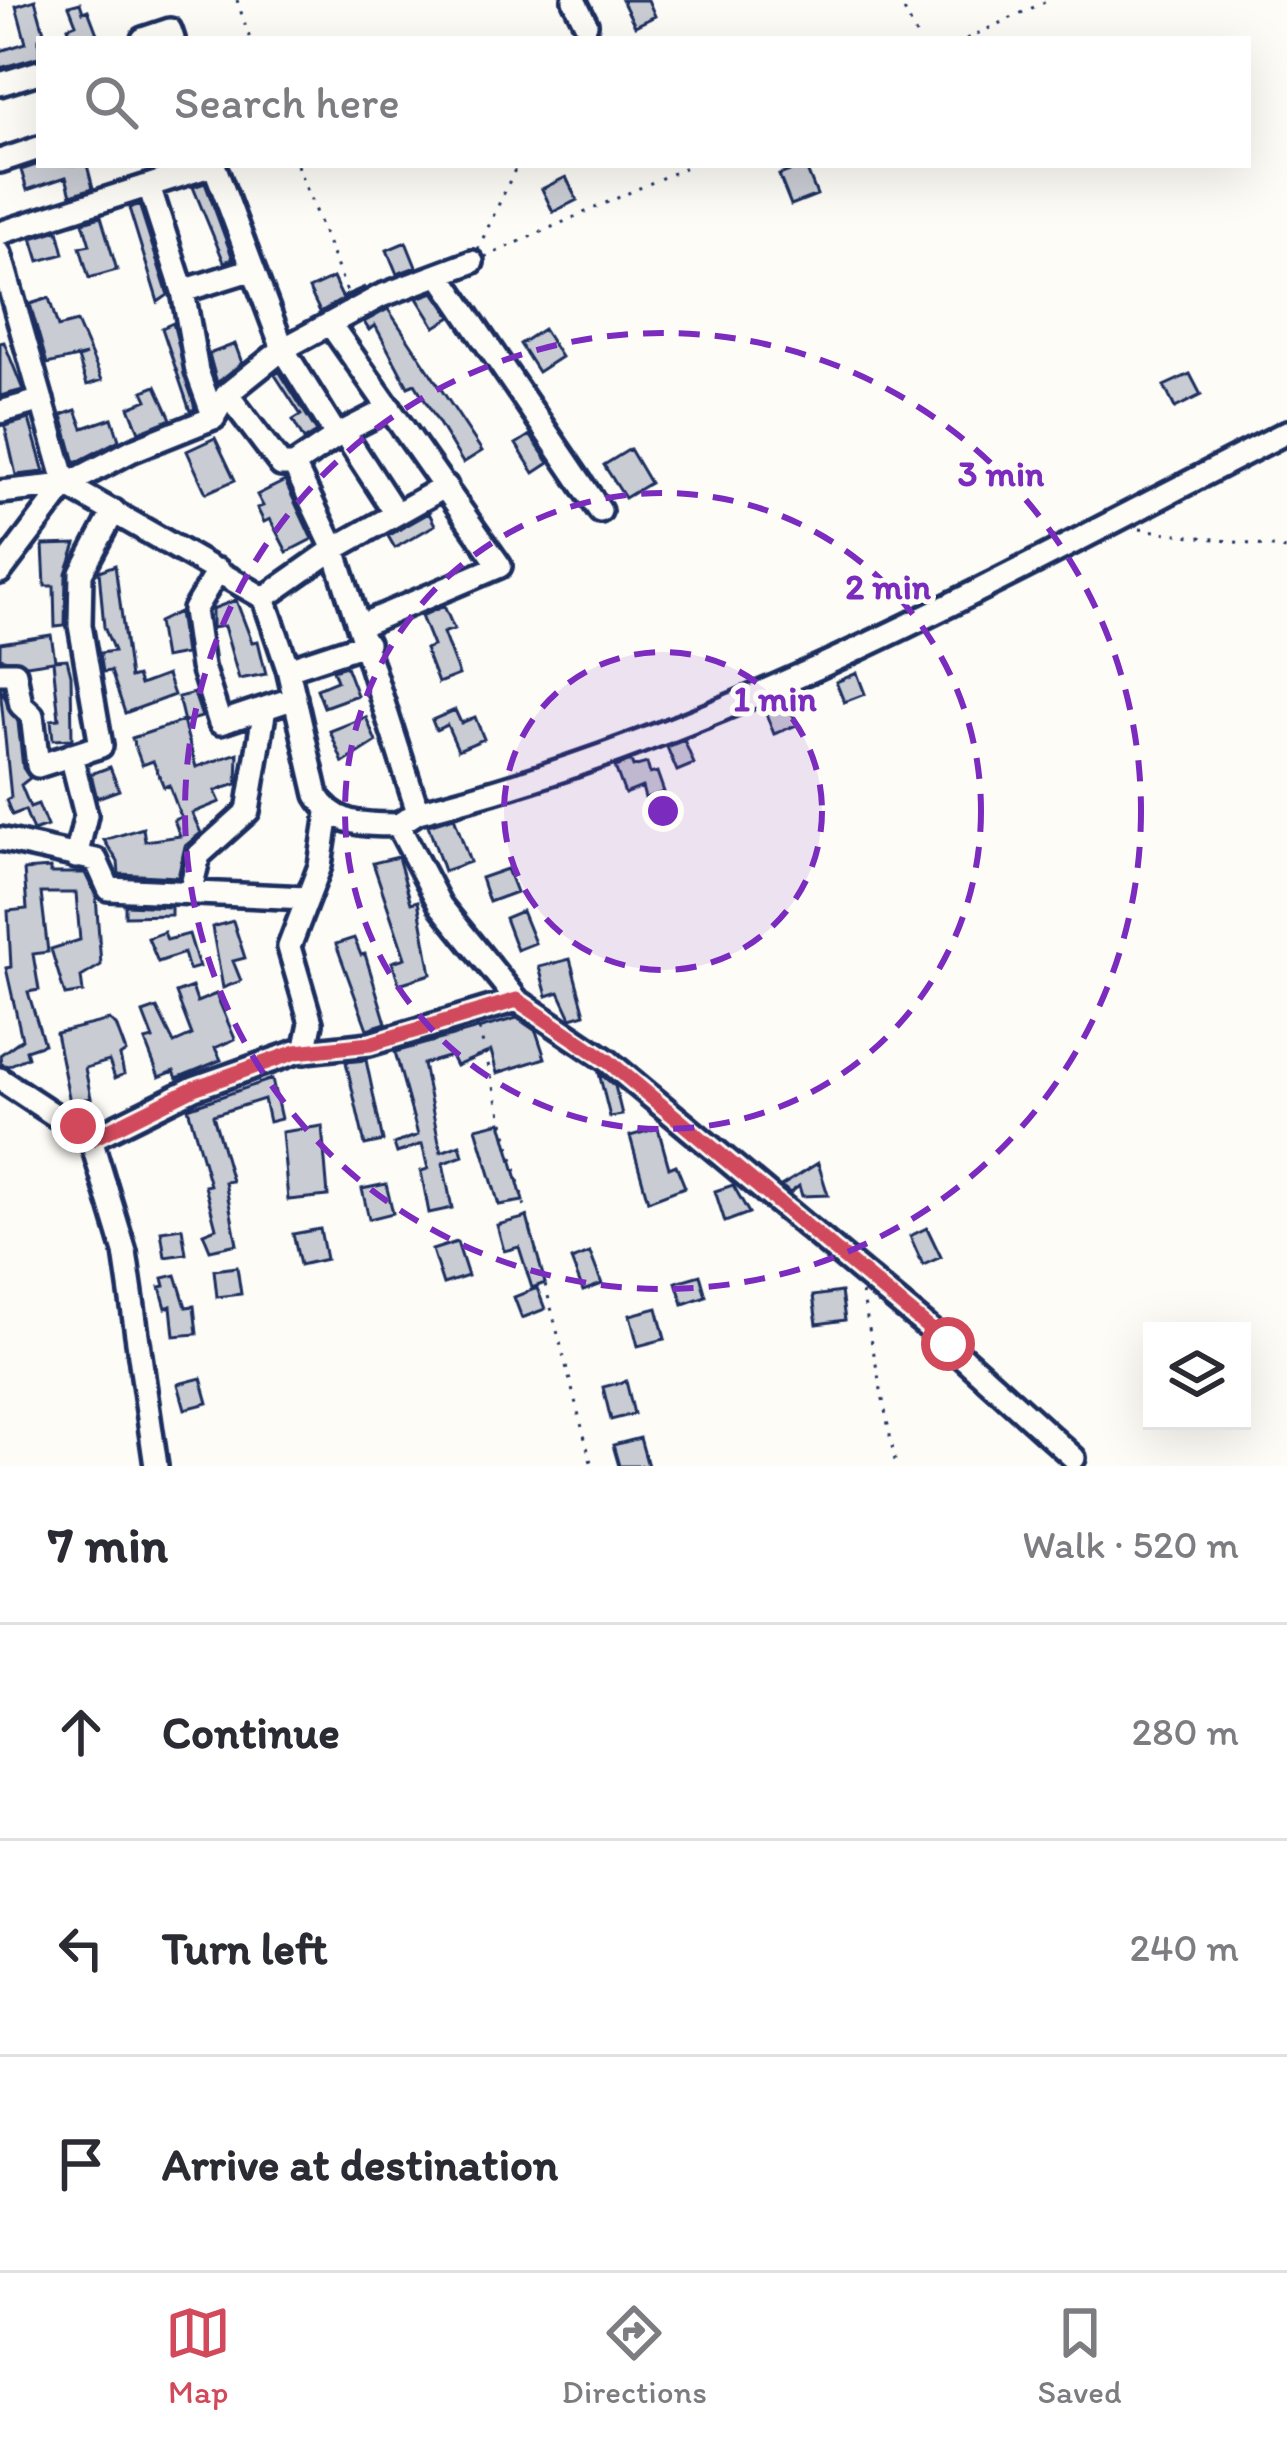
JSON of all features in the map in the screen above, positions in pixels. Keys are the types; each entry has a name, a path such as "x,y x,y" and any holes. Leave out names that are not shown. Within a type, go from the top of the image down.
{"street":[{"path":"574,0 586,24"},
{"path":"0,84 36,73"},
{"path":"0,161 36,149"},
{"path":"0,233 205,168"},
{"path":"214,168 283,349 395,512"},
{"path":"150,189 183,291 197,371 214,418"},
{"path":"0,258 11,334 42,400 66,485 264,598 296,698 317,795 328,813 352,823 408,819 564,768 696,717 837,656 1287,431"},
{"path":"0,493 66,485 133,449 214,418 227,394 283,349 355,311 472,262"},
{"path":"183,291 250,270"},
{"path":"440,275 600,512"},
{"path":"288,669 500,566 330,324"},
{"path":"227,394 281,466 294,465 390,408"},
{"path":"0,412 42,400"},
{"path":"294,465 334,548 364,634 408,819 440,905 517,1000 608,1061 1074,1457"},
{"path":"0,572 66,485"},
{"path":"264,598 334,548 446,487"},
{"path":"0,673 15,673 21,705 32,715 38,766 101,746 80,626 81,573 114,511"},
{"path":"218,570 194,610 202,667 220,723 296,698"},
{"path":"190,892 199,855 248,811 265,708"},
{"path":"71,755 86,815 76,856"},
{"path":"305,1052 311,1023 289,947 320,866 328,813"},
{"path":"0,839 96,860 109,889 306,898"},
{"path":"91,1139 194,1088 305,1052 370,1044 517,1000"},
{"path":"0,1079 91,1139 125,1252 156,1466"}],"path":[{"path":"237,0 249,36"},
{"path":"899,0 917,36"},
{"path":"972,36 1049,0"},
{"path":"298,168 355,311"},
{"path":"472,262 516,168"},
{"path":"472,262 684,168"},
{"path":"1105,524 1287,549"},
{"path":"475,1016 592,1466"},
{"path":"857,1268 896,1466"}],"building":[{"path":"35,0 45,36 36,36 36,58 0,68 0,51 26,43 16,6"},
{"path":"622,0 648,0 655,16 635,26"},
{"path":"80,3 83,12 88,10 98,36 71,36 68,27 76,24 69,6"},
{"path":"36,165 88,168 93,188 71,195 66,177 27,190 21,170"},
{"path":"806,168 817,195 791,205 779,175"},
{"path":"566,177 577,200 553,212 542,189"},
{"path":"205,183 233,259 224,262 193,187"},
{"path":"139,204 168,295 158,302 129,208"},
{"path":"101,217 117,270 89,278 80,247 90,245 83,222"},
{"path":"58,230 64,254 39,261 32,238"},
{"path":"406,242 416,267 397,274 387,250"},
{"path":"333,278 342,297 365,287 320,312 309,289"},
{"path":"434,292 451,317 435,327 417,298"},
{"path":"49,298 58,327 77,322 102,380 87,385 78,358 86,355 47,364 30,304"},
{"path":"388,309 482,451 463,463 415,384 408,387 375,325 369,330 364,322"},
{"path":"173,323 195,409 190,411 162,328"},
{"path":"543,329 561,357 538,372 520,344"},
{"path":"4,342 23,390 0,396 0,343"},
{"path":"235,344 242,363 217,383 209,354"},
{"path":"279,371 317,432 304,440 293,420 301,415 275,375"},
{"path":"1190,374 1201,395 1175,408 1164,386"},
{"path":"156,386 171,419 139,432 129,407 147,400 143,391"},
{"path":"76,410 83,428 112,418 119,440 75,463 62,415"},
{"path":"29,419 44,472 16,475 5,426"},
{"path":"530,435 549,463 534,473 516,444"},
{"path":"215,438 235,480 206,493 187,451"},
{"path":"630,449 650,483 625,498 604,465"},
{"path":"285,481 312,539 287,552 270,519 264,522 257,508 263,506 257,495"},
{"path":"429,513 435,525 395,548 388,536"},
{"path":"76,544 66,573 65,626 55,627 54,586 45,586 43,545"},
{"path":"115,565 130,678 137,676 140,685 167,675 174,695 125,713 111,671 103,672 100,653 114,651 104,627 99,571"},
{"path":"236,600 252,642 258,641 266,674 239,679 224,626 212,628 212,609"},
{"path":"444,606 454,629 443,633 459,675 438,683 425,649 433,646 421,616"},
{"path":"179,612 185,654 164,658 158,622"},
{"path":"51,635 55,660 67,659 71,675 72,739 53,740 51,720 59,719 53,661 27,665 0,658 0,643"},
{"path":"346,666 357,695 324,707 317,689 337,681 333,670"},
{"path":"857,673 865,694 844,702 836,682"},
{"path":"0,688 18,722 23,768 30,778 21,785 30,807 38,804 47,826 33,831 25,810 12,815 6,800 11,797"},
{"path":"194,693 202,717 184,722 178,697"},
{"path":"787,700 797,725 774,734 764,709"},
{"path":"455,710 461,723 475,717 484,739 458,750 447,725 436,730 432,720"},
{"path":"366,717 376,742 343,763 330,731"},
{"path":"183,721 196,767 238,753 237,784 215,791 220,802 192,813 201,833 185,846 178,877 119,874 118,862 104,840 143,828 145,841 180,836 174,820 181,817 169,785 164,787 153,761 142,765 132,738"},
{"path":"684,740 694,764 677,771 667,747"},
{"path":"631,761 633,767 647,763 650,774 657,772 664,792 645,798 642,787 625,794 615,767"},
{"path":"110,767 119,790 97,798 91,774"},
{"path":"454,817 470,862 444,871 428,825"},
{"path":"398,857 411,903 418,901 431,974 399,984 392,962 405,958 373,863"},
{"path":"50,868 50,873 85,873 96,896 101,965 81,977 83,992 65,995 51,949 80,940 76,893 41,893 48,952 33,954 39,990 28,992 44,1044 26,1050 28,1057 8,1066 1,1064 0,1055 22,1039 6,968 11,967 8,911 27,909 24,870"},
{"path":"507,869 516,892 489,902 481,878"},
{"path":"125,905 171,907 171,915 125,916"},
{"path":"522,911 535,943 517,950 505,918"},
{"path":"233,921 245,958 233,961 241,981 223,988 212,927"},
{"path":"164,932 167,940 189,934 199,967 189,970 184,953 158,962 148,938"},
{"path":"354,938 361,955 365,954 386,1023 367,1029 336,944"},
{"path":"570,959 585,1014 571,1018 559,992 547,996 539,967"},
{"path":"192,987 197,1002 216,994 235,1039 215,1048 221,1060 177,1078 174,1071 159,1077 145,1041 153,1039 143,1013 157,1008 174,1043 192,1035 176,993"},
{"path":"517,1018 536,1031 545,1058 497,1073 491,1051 456,1066 451,1056 423,1064 441,1152 460,1145 463,1156 443,1163 452,1208 429,1213 421,1171 428,1169 422,1144 397,1153 394,1144 418,1135 395,1052"},
{"path":"109,1020 116,1025 126,1052 120,1056 124,1074 115,1078 109,1061 85,1068 91,1098 70,1102 56,1033"},
{"path":"366,1060 383,1141 365,1145 346,1062"},
{"path":"599,1073 615,1086 622,1115 610,1117"},
{"path":"272,1079 281,1119 269,1122 264,1099 213,1115 232,1181 225,1182 237,1244 210,1250 203,1233 216,1228 205,1186 210,1185 188,1108"},
{"path":"501,1122 523,1201 499,1205 476,1128"},
{"path":"322,1126 328,1196 288,1200 282,1132"},
{"path":"658,1128 669,1168 676,1165 685,1187 648,1201 630,1136"},
{"path":"818,1163 828,1195 802,1196 799,1186 790,1193 781,1186"},
{"path":"386,1184 393,1213 369,1219 362,1189"},
{"path":"733,1185 749,1213 725,1222 715,1191"},
{"path":"527,1217 545,1283 532,1288 519,1247 504,1251 497,1225"},
{"path":"182,1228 186,1254 165,1257 161,1231"},
{"path":"927,1228 941,1257 923,1265 910,1236"},
{"path":"320,1229 326,1259 300,1265 293,1234"},
{"path":"457,1242 468,1276 443,1284 432,1250"},
{"path":"590,1253 602,1284 583,1291 571,1260"},
{"path":"237,1267 241,1294 217,1297 214,1270"},
{"path":"176,1275 186,1307 194,1306 197,1334 174,1336 171,1306 166,1308 160,1287 165,1286 163,1278"},
{"path":"700,1275 706,1296 683,1304 676,1282"},
{"path":"537,1288 545,1309 522,1318 514,1297"},
{"path":"841,1292 845,1320 817,1324 813,1296"},
{"path":"657,1308 665,1339 638,1346 630,1315"},
{"path":"201,1378 208,1403 185,1409 178,1384"},
{"path":"626,1381 634,1414 611,1420 603,1387"},
{"path":"640,1438 648,1466 619,1466 613,1445"}],"route":[{"path":"78,1126 91,1139 194,1088 296,1052 370,1044 517,1000 608,1061 948,1344"}]}
